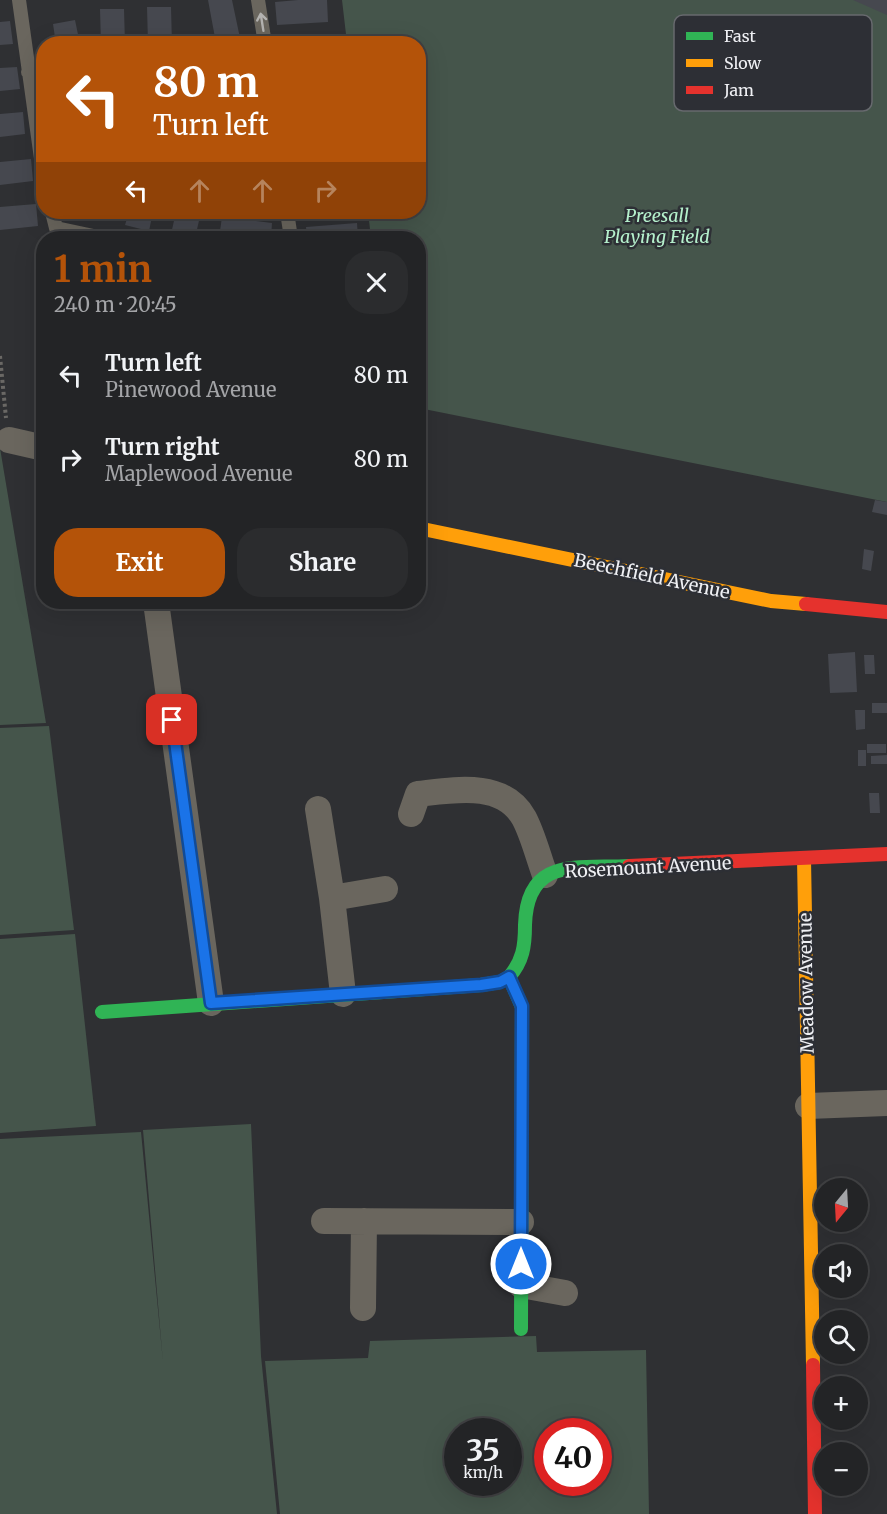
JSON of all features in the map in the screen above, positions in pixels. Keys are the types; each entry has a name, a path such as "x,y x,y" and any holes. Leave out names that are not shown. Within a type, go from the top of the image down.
{"street":[{"path":"9,440 36,446"},
{"name":"Beechfield Avenue","path":"426,530 771,601 887,612"},
{"path":"157,609 211,1003"},
{"path":"411,814 418,794 457,789 493,792 510,800 524,817 545,875"},
{"path":"318,809 332,898 343,994"},
{"name":"Rosemount Avenue","path":"509,977 519,966 524,952 526,908 530,890 545,875 567,869 887,854"},
{"name":"Meadow Avenue","path":"804,859 815,1514"},
{"path":"332,898 385,889"},
{"path":"102,1012 481,985 500,982 509,977 522,1006 521,1329"},
{"path":"808,1106 887,1103"},
{"path":"324,1221 521,1222"},
{"path":"363,1308 364,1221"},
{"path":"521,1285 565,1293"}],"lane":[{"path":"19,0 36,126"},
{"path":"258,0 264,36"},
{"path":"28,72 36,72"},
{"path":"54,219 56,228 70,231"}],"path":[{"path":"0,356 9,440"}],"green space":[{"name":"Preesall Playing Field","path":"342,0 887,0 887,502 426,409 426,231 370,231 369,219 426,219 426,36 346,36"},
{"path":"0,448 46,723 0,725"},
{"path":"49,726 74,930 0,935 0,728"},
{"path":"75,934 96,1126 0,1133 0,939"},
{"path":"251,1124 261,1356 277,1514 0,1514 0,1139 141,1132 163,1362 143,1130"},
{"path":"536,1336 537,1352 646,1350 649,1514 280,1514 265,1361 368,1358 370,1341"}],"building":[{"path":"208,0 232,0 240,36 215,36"},
{"path":"327,0 328,22 277,25 275,2"},
{"path":"853,0 887,0 887,15"},
{"path":"147,7 171,7 172,36 148,36"},
{"path":"100,9 124,9 125,36 101,36"},
{"path":"75,20 78,36 55,36 53,24"},
{"path":"10,21 13,44 0,45 0,22"},
{"path":"17,67 20,89 0,91 0,68"},
{"path":"23,112 25,134 0,137 0,114"},
{"path":"31,159 33,181 0,185 0,162"},
{"path":"36,204 38,226 0,230 0,207"},
{"path":"127,219 152,219 149,231 125,225"},
{"path":"174,219 199,219 197,231 172,231"},
{"path":"222,219 272,223 271,231 220,231"},
{"path":"357,223 358,231 306,231 306,227"},
{"path":"875,500 887,502 887,515 872,512"},
{"path":"864,549 874,551 871,571 862,569"},
{"path":"855,652 857,692 830,693 828,654"},
{"path":"864,655 874,655 875,674 865,674"},
{"path":"872,703 887,703 887,713 872,713"},
{"path":"855,710 865,710 865,729 856,730"},
{"path":"867,744 886,744 886,753 867,753"},
{"path":"858,750 866,750 866,766 858,766"},
{"path":"887,755 887,764 871,764 871,756"},
{"path":"869,793 879,793 880,813 870,813"}],"traffic: fast":[{"path":"521,1329 522,1007 509,977 522,953 528,903 535,887 545,877 558,871 574,868 629,866"},
{"path":"102,1012 481,985 500,982 509,977"}],"traffic: slow":[{"path":"426,530 771,601 806,604"},
{"path":"804,859 813,1365"}],"traffic: jam":[{"path":"806,604 887,612"},
{"path":"629,866 887,854"},
{"path":"813,1365 815,1514"}],"route":[{"path":"172,720 211,1003 481,985 500,982 509,977 522,1006 521,1264"}]}
